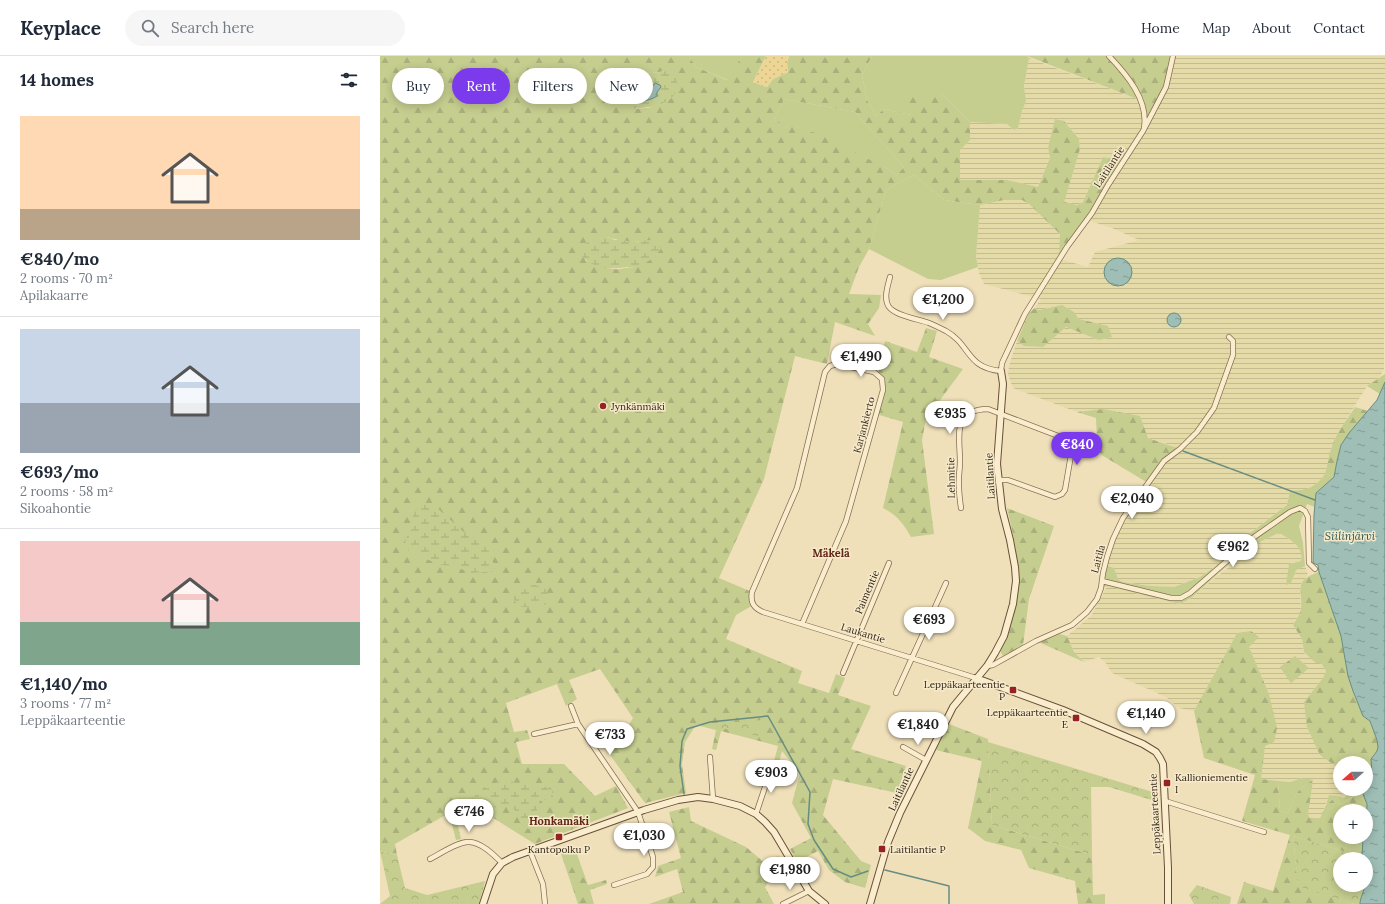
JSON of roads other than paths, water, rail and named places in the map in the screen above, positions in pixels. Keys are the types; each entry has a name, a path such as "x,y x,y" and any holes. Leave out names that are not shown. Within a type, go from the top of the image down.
{"street":[{"path":"1108,56 1121,68 1142,105 1145,120 1143,131"},
{"name":"Laitilantie","path":"870,904 888,842 900,813 953,707 995,654 1004,636 1013,604 1016,581 1015,567 1002,509 997,464 1003,384 1001,371 1002,363 1025,314 1067,247 1092,213 1108,185 1143,131 1166,87 1173,56"},
{"path":"890,276 886,298 889,307 897,312 929,323 946,331 955,338 977,364 991,370 1001,371"},
{"name":"Laitila","path":"987,666 993,666 1036,641 1072,625 1087,612 1097,599 1113,539 1124,518 1164,461 1180,449 1197,432 1214,408 1233,355 1233,341 1229,337"},
{"name":"Karjankierto","path":"750,599 797,488 825,372 830,366 837,364 874,372 882,379 883,390 846,521 802,624"},
{"name":"Lehmitie","path":"961,508 958,487 960,462 958,430 960,423 971,412 980,409 988,409 1001,414"},
{"path":"998,480 1008,480 1055,497 1062,494 1064,490 1072,449 1070,443 1066,439 1001,414"},
{"path":"1102,581 1171,598 1181,598 1190,593 1247,542 1290,512 1300,508 1305,511 1308,517 1309,563 1315,569"},
{"name":"Paimentie","path":"843,673 889,563"},
{"path":"896,693 946,582"},
{"name":"Laukantie","path":"750,599 753,605 764,612 976,678"},
{"name":"Leppäkaarteentie","path":"976,678 1063,710 1143,744 1156,752 1163,764 1168,904"},
{"path":"571,706 578,724 638,812 653,857 653,867 647,874 614,884"},
{"path":"534,734 578,724"},
{"path":"903,747 926,760"},
{"path":"710,757 714,799"},
{"path":"756,814 771,769"},
{"path":"483,904 493,874 502,863 513,857 638,812 678,800 698,798 714,799 740,806 756,814 774,832 809,891 825,904"},
{"path":"1165,801 1264,832"},
{"path":"430,859 458,845 468,842 489,850 502,863"},
{"path":"530,851 543,884 545,904"},
{"path":"783,904 809,891"}],"water":[{"path":"655,83 661,87 657,92 657,96 653,98 653,86"},
{"path":"1118,258 1128,262 1132,272 1128,282 1118,286 1108,282 1104,272 1108,262"},
{"path":"1171,313 1177,313 1181,317 1181,323 1177,327 1171,327 1167,323 1167,317"},
{"name":"Siilinjärvi","path":"1385,382 1385,904 1360,904 1363,892 1373,892 1373,852 1362,852 1363,844 1373,844 1373,804 1367,804 1364,796 1373,796 1373,756 1378,747 1370,721 1363,716 1353,691 1348,676 1341,636 1319,572 1318,565 1313,563 1314,515 1316,493 1334,477 1341,445 1349,433 1377,400"}],"waterway":[{"path":"1183,451 1315,500"},
{"path":"684,794 680,766 682,741 687,729 710,722 768,716 810,792 808,824 814,840 833,869 851,877 868,871"},
{"path":"885,870 949,886 949,904"}],"place":[{"name":"Jynkänmäki","path":"603,406"},
{"name":"Leppäkaarteentie P","path":"1013,690"},
{"name":"Leppäkaarteentie E","path":"1076,718"},
{"name":"Kallioniementie I","path":"1167,783"},
{"name":"Kantopolku P","path":"559,837"},
{"name":"Laitilantie P","path":"882,849"}],"district":[{"name":"Mäkelä","path":"831,553"},
{"name":"Honkamäki","path":"559,821"}]}
